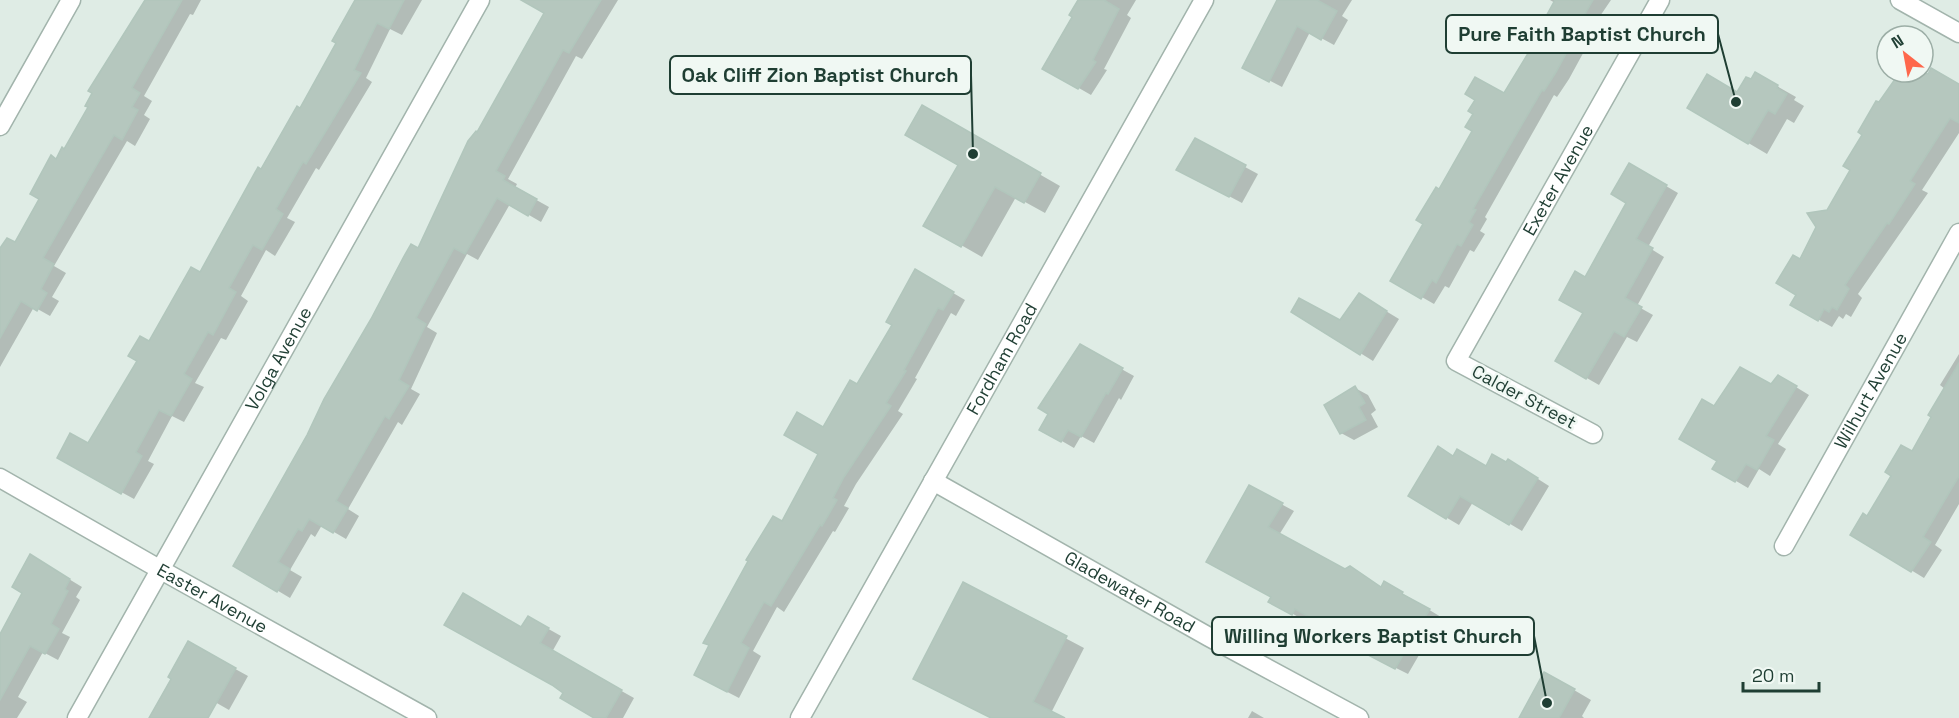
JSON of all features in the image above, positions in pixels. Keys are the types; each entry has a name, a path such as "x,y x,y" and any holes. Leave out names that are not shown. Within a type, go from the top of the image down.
{"street":[{"path":"0,126 71,0"},
{"name":"Volga Avenue","path":"77,718 480,0"},
{"name":"Fordham Road","path":"800,718 1204,0"},
{"name":"Exeter Avenue","path":"1456,361 1660,0"},
{"path":"1900,0 1959,33"},
{"name":"Wilhurt Avenue","path":"1784,546 1959,233"},
{"name":"Calder Street","path":"1456,361 1593,434"},
{"name":"Easter Avenue","path":"0,478 428,718"},
{"name":"Gladewater Road","path":"933,481 1209,637 1359,718"}],"building":[{"path":"145,0 182,0 132,88 140,93 132,107 138,110 122,140 114,135 43,258 54,264 41,289 47,293 37,311 21,301 0,338 0,248 7,238 15,242 39,199 30,194 51,155 56,159 62,147 64,149 88,107 85,106 92,93 88,91"},
{"path":"355,0 404,0 389,29 377,23 354,70 361,73 306,164 303,162 276,209 283,214 262,250 253,245 229,288 236,292 213,335 208,332 184,374 192,379 171,416 159,410 136,452 142,456 121,494 57,458 70,433 88,443 137,361 128,356 140,336 149,341 191,267 200,272 258,167 261,169 297,106 300,108 336,43 332,41"},
{"path":"521,0 601,0 569,53 563,50 496,171 505,176 503,180 537,199 528,216 497,198 465,254 454,248 416,318 426,324 399,380 409,386 389,419 385,416 336,501 348,508 333,533 309,519 302,531 298,529 278,562 290,569 277,592 233,566 411,244 418,248 468,141 477,132 544,13"},
{"path":"1078,0 1104,0 1119,9 1093,60 1096,62 1078,89 1042,69 1072,17 1069,15"},
{"path":"1277,0 1317,0 1337,11 1321,40 1297,26 1269,82 1242,68"},
{"path":"1555,0 1593,0 1556,72 1544,91 1542,90 1473,209 1476,210 1469,222 1473,225 1461,246 1457,244 1436,283 1432,280 1421,299 1390,281 1423,224 1416,220 1436,187 1439,189 1472,131 1465,127 1473,114 1468,111 1475,100 1465,94 1475,77 1504,93 1547,22 1544,20"},
{"path":"1935,70 1959,84 1959,123 1950,118 1910,181 1915,184 1845,285 1849,289 1837,310 1832,307 1829,312 1824,309 1818,321 1790,305 1796,295 1776,283 1793,255 1800,259 1816,227 1807,213 1827,210 1850,170 1843,166 1862,135 1858,132 1876,101 1879,102 1892,84 1935,84"},
{"path":"1755,72 1778,85 1777,88 1787,94 1775,114 1768,110 1748,144 1687,108 1707,74 1737,92 1746,77 1751,79"},
{"path":"922,105 1041,173 1024,203 995,187 961,247 923,226 958,165 905,135"},
{"path":"1195,138 1246,165 1229,197 1176,170"},
{"path":"1629,163 1667,185 1636,239 1653,248 1625,298 1642,307 1624,337 1614,331 1586,379 1555,361 1583,313 1559,300 1575,271 1585,277 1626,203 1611,194"},
{"path":"915,269 954,292 943,310 938,308 904,370 906,371 886,403 891,406 844,477 833,498 837,500 822,526 820,525 771,606 764,602 741,643 749,648 727,692 694,675 709,645 703,643 748,561 746,560 773,516 782,521 818,454 784,435 797,412 823,427 850,380 857,384 892,325 886,322"},
{"path":"1359,293 1387,311 1360,355 1291,312 1299,298 1340,320"},
{"path":"1080,344 1123,368 1081,437 1068,430 1061,442 1039,430 1048,414 1038,408"},
{"path":"1959,363 1959,476 1923,537 1931,542 1911,572 1850,535 1863,513 1867,516 1891,476 1885,472 1901,445 1912,451 1931,417 1928,415"},
{"path":"1740,367 1771,384 1778,375 1797,386 1766,436 1774,440 1757,470 1746,464 1735,482 1712,469 1717,461 1679,439 1702,399 1714,406"},
{"path":"1355,386 1365,403 1359,407 1366,420 1340,434 1324,405"},
{"path":"1438,446 1453,456 1457,449 1486,466 1492,454 1506,462 1508,459 1538,478 1509,525 1460,496 1446,519 1408,496"},
{"path":"1249,485 1283,503 1268,527 1345,569 1350,566 1381,587 1384,581 1430,609 1395,669 1368,655 1370,651 1295,609 1292,615 1268,602 1271,597 1206,562"},
{"path":"30,554 70,579 65,589 68,591 51,624 59,629 45,654 30,646 0,700 0,634 22,593 12,587"},
{"path":"963,582 1067,636 1033,702 1065,718 991,718 913,679"},
{"path":"463,593 521,627 528,616 549,628 540,643 622,690 606,718 594,718 560,698 563,693 552,685 444,625"},
{"path":"188,641 236,668 208,718 149,718 171,679 168,677"},
{"path":"1544,672 1575,689 1559,718 1519,718"}],"place":[{"name":"Pure Faith Baptist Church","path":"1736,102"},
{"name":"Oak Cliff Zion Baptist Church","path":"973,154"},
{"name":"Willing Workers Baptist Church","path":"1547,703"}]}
